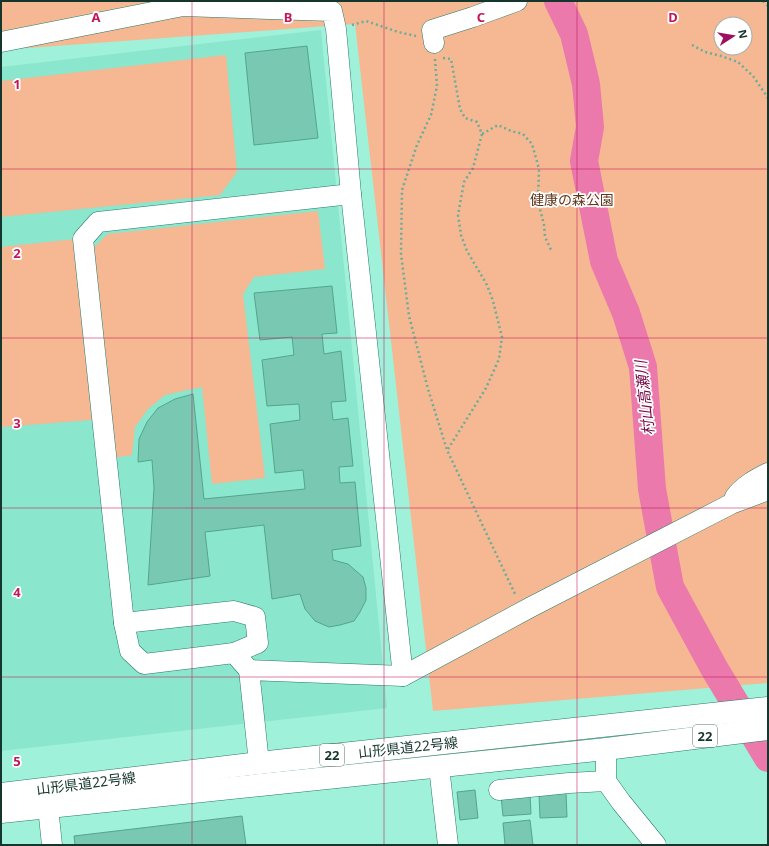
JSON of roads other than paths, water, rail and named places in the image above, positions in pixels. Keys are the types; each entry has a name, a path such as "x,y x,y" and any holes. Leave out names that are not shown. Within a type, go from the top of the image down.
{"main road":[{"name":"山形県道22号線","path":"1,794 260,763 768,708"},
{"name":"山形県道22号線","path":"1,812 606,749 768,729"}],"lane":[{"path":"434,43 432,30 517,1"},
{"path":"1,42 183,6 332,11 336,29 351,194 403,676"},
{"path":"124,623 234,611 255,617 258,643 234,653 144,664 130,651 124,623 83,239 98,222 351,194"},
{"path":"731,504 738,492 755,480 768,474"},
{"path":"249,670 403,676 531,607 731,504 768,490"},
{"path":"234,653 249,670 260,763"},
{"path":"606,749 606,781 620,802 656,845"},
{"path":"439,767 448,845"},
{"path":"499,790 606,781"},
{"path":"48,807 52,845"}],"waterway":[{"name":"村山高瀬川","path":"558,1 574,34 586,84 590,127 584,161 604,261 626,313 643,367 652,489 670,587 714,668 768,758"}],"park label":[{"name":"健康の森公園","path":"572,199"}]}
